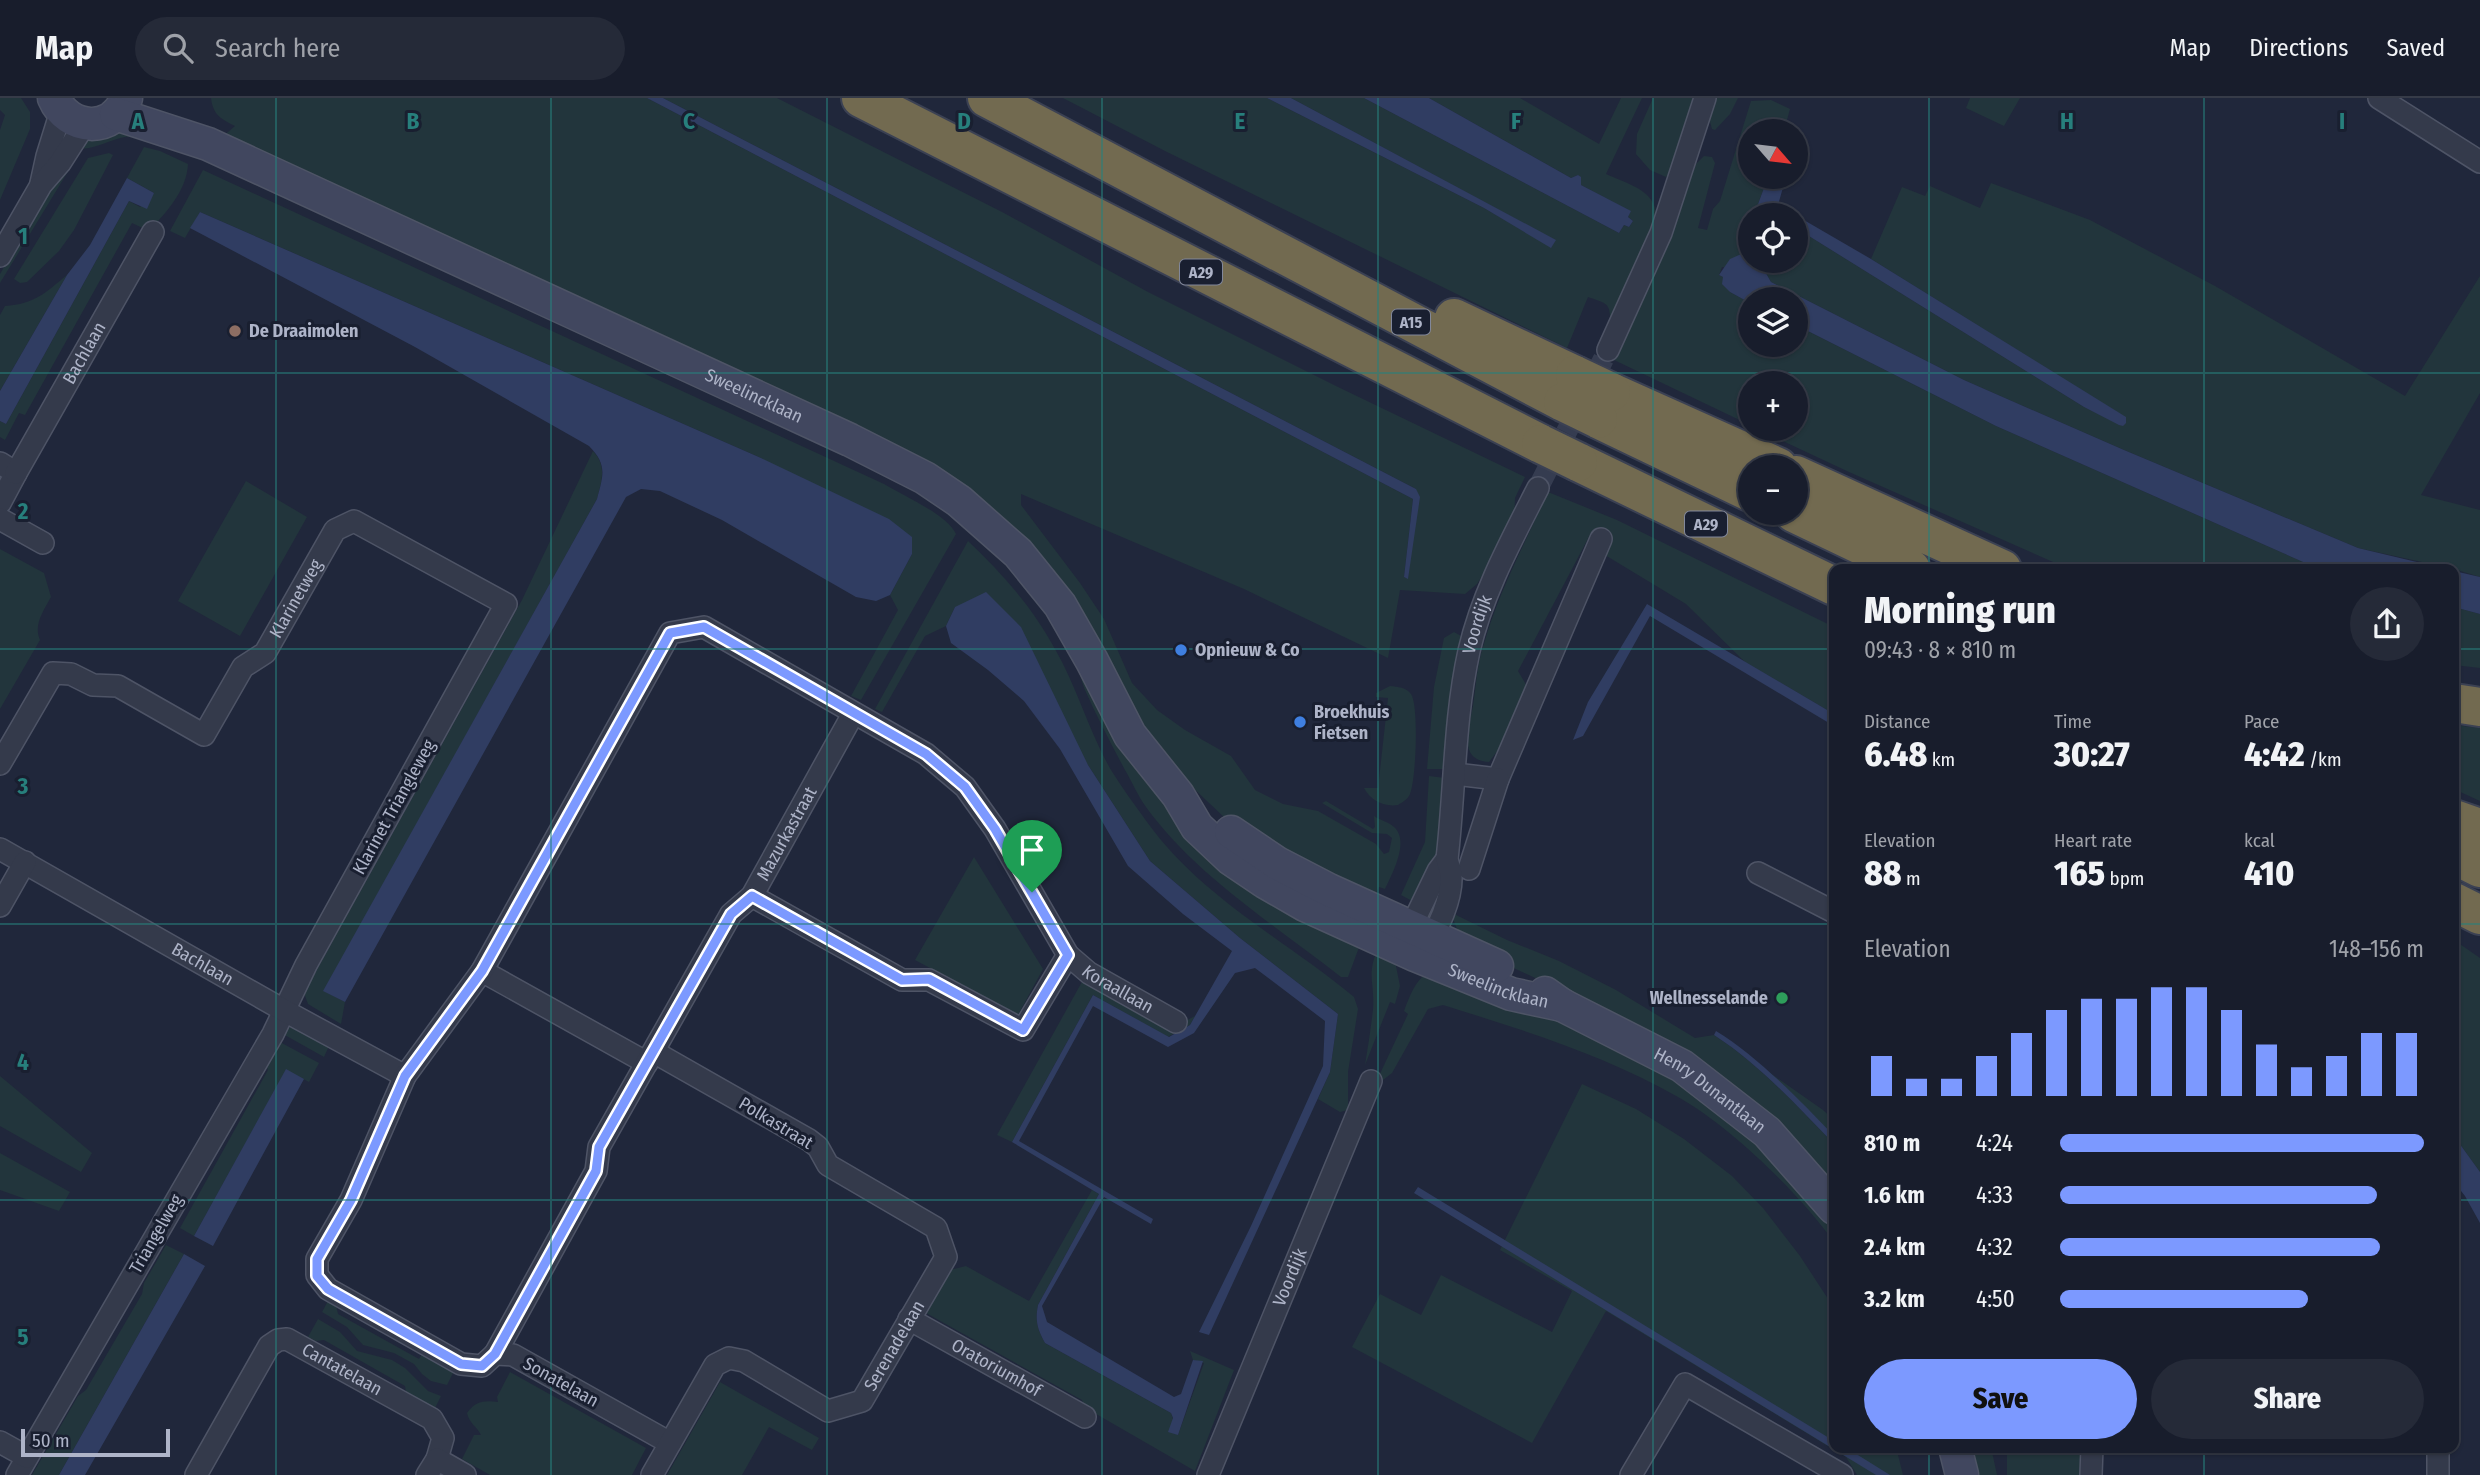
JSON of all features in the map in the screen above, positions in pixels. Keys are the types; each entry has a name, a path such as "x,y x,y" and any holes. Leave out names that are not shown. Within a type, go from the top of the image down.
{"highway":[{"name":"A29","path":"861,98 1541,444 1829,584"},
{"name":"A15","path":"987,98 1493,367 1569,388 1604,405 1738,485"},
{"path":"1604,405 1744,455"},
{"path":"1808,480 1991,564"},
{"path":"1808,520 1901,564"},
{"path":"2459,704 2480,707"},
{"path":"2459,821 2480,828"},
{"path":"2459,858 2480,868"},
{"path":"2459,904 2480,915"}],"main road":[{"path":"67,111 105,122 127,103"},
{"name":"Sweelincklaan","path":"127,103 175,120 208,144 850,440 925,478 959,500 990,526 1018,553 1060,605 1130,735 1178,796 1197,827 1231,859 1305,905 1420,940 1519,977 1562,1005"},
{"name":"Henry Dunantlaan","path":"1562,1005 1682,1066 1766,1132 1829,1202"},
{"path":"1956,1453 1962,1475"}],"street":[{"path":"1608,351 1661,233 1705,98"},
{"path":"2379,98 2480,162"},
{"path":"0,256 41,185 47,156 67,111"},
{"name":"Bachlaan","path":"0,503 8,468 153,232"},
{"name":"Voordijk","path":"1420,940 1446,904 1452,876 1447,859 1455,774 1466,668 1479,614 1507,549 1538,488"},
{"path":"0,519 43,543"},
{"name":"Klarinetweg","path":"0,764 53,673 71,674 93,685 118,685 204,735 243,667 265,653 335,530 354,521 506,604"},
{"path":"1469,869 1498,779 1601,539"},
{"name":"Klarinet Triangleweg","path":"285,1011 306,965 506,604"},
{"name":"Koraallaan","path":"405,1076 482,971 670,633 704,627 926,754 965,787 995,829 1068,955 1089,972 1176,1022"},
{"name":"Mazurkastraat","path":"495,1354 596,1171 599,1147 731,914 752,896 853,714"},
{"path":"1455,774 1498,779"},
{"name":"Bachlaan","path":"0,849 405,1076"},
{"path":"0,906 25,862"},
{"path":"1758,873 1829,909"},
{"path":"752,896 902,980 929,979 1023,1030 1068,955"},
{"name":"Polkastraat","path":"482,971 810,1140 818,1147 828,1165 936,1228 946,1257"},
{"name":"Triangelweg","path":"22,1466 285,1011"},
{"path":"405,1076 351,1200 317,1259 317,1276 328,1289 461,1364 482,1366 495,1354"},
{"name":"Voordijk","path":"1208,1475 1371,1081"},
{"name":"Serenadelaan","path":"652,1475 715,1365 729,1358 744,1362 828,1411 862,1401 946,1257"},
{"name":"Oratoriumhof","path":"909,1319 1085,1417"},
{"name":"Cantatelaan","path":"196,1475 269,1346 278,1340 287,1339 432,1419 443,1438 432,1467"},
{"name":"Sonatelaan","path":"495,1354 513,1355 670,1443"},
{"path":"1631,1475 1685,1384 1842,1475"},
{"path":"0,1442 22,1466"},
{"path":"2091,1475 2092,1453"},
{"path":"2438,1453 2438,1475"},
{"path":"432,1467 465,1475"}],"shaded area":[{"path":"0,98 21,98 30,112 30,129 0,200 0,130 5,115 0,110"},
{"path":"211,98 647,98 1413,499 1404,577 1408,578 1416,489 663,98 777,98 1004,213 1148,292 1525,477 1515,498 1514,524 1477,584 1465,594 1400,590 1388,658 1244,589 1021,494 1021,505 1104,619 1132,683 1157,710 1185,730 1231,756 1255,790 1283,804 1318,811 1376,844 1384,854 1389,852 1392,838 1387,834 1372,833 1322,803 1326,801 1373,829 1374,816 1394,827 1400,840 1400,849 1385,889 1379,887 1372,902 1259,843 1225,818 1190,785 1153,743 1020,537 221,138 235,126 218,116"},
{"path":"1063,98 1267,98 1484,208 1551,247 1555,240 1291,98 1364,98 1619,233 1624,225 1629,227 1633,221 1628,217 1630,211 1581,185 1578,175 1571,178 1429,98 1520,98 1599,144 1621,98 1642,98 1606,174 1646,194 1652,200 1656,217 1610,322 1606,304 1588,297 1567,348 1165,151"},
{"path":"1653,98 1696,98 1673,170 1666,177 1650,170 1636,154 1637,134"},
{"path":"1716,98 1738,98 1730,114 1715,130 1712,129 1709,118"},
{"path":"1970,98 2020,98 2004,126 1966,108"},
{"path":"1771,100 1790,109 1787,119 1745,119 1751,101"},
{"path":"134,126 913,480 1020,567 1143,774 1179,825 1361,942 1348,977 1341,977 1212,878 1166,832 1138,794 1094,710 1074,660 1041,606 1000,558 952,516 899,481 199,157 153,139 134,136 89,148 77,148 96,132"},
{"path":"1738,143 1738,189 1764,189 1758,203 1738,203 1738,259 1726,268 1722,267 1719,275 1723,277 1730,292 1738,296 1738,357 1808,357 1808,331 1996,426 2308,564 2058,564 1783,441 1808,441 1808,371 1738,371 1738,419 1612,359 1663,252 1696,164 1704,156 1712,157 1715,163 1698,228 1707,230 1713,209 1720,201"},
{"path":"144,147 188,164 180,192 149,231 132,223 25,415 19,413 5,440 0,437 0,421 6,424 129,201 140,207 154,193 127,178"},
{"path":"109,153 113,155 74,230 59,251 27,282 20,283 14,279 88,158"},
{"path":"71,155 75,160 0,283 0,274"},
{"path":"203,170 884,484 944,520 956,534 861,700 851,696 898,610 890,595 912,554 761,458 200,212 185,238 170,231"},
{"path":"1991,183 2090,220 2215,286 2405,396 2480,276 2480,393 2421,495 2480,510 2480,577 2459,571 2459,564 2431,564 2358,548 2124,450 1964,380 1808,301 1808,287 1781,287 1771,282 1766,273 1808,273 1808,235 2084,407 2123,426 2125,417 1871,259 1902,187 1925,196 1930,186 1980,208"},
{"path":"67,275 0,391 0,315 5,306 32,300"},
{"path":"593,451 602,468 597,499 324,991 345,1002 341,1024 308,1004 304,993 522,600"},
{"path":"246,481 307,517 240,636 178,601"},
{"path":"1548,492 1617,520 1829,625 1829,711 1745,662 1686,604 1605,555 1600,537 1591,533 1518,671 1528,688 1502,745 1489,762 1479,760 1469,749 1468,732 1481,654 1504,588"},
{"path":"968,541 1005,578 1037,619 1063,664 1111,770 1169,849 1218,895 1354,997 1358,1009 1348,1072 1348,1110 1340,1112 1318,1099 1330,1072 1338,1014 1240,938 1150,861 1088,765 955,607 946,626 925,636 882,712 875,709"},
{"path":"0,549 44,573 51,597 39,623 40,640 0,709"},
{"path":"2459,608 2480,614 2480,668 2459,666"},
{"path":"1454,632 1463,637 1450,701 1452,724 1446,769 1427,769 1434,687 1444,638"},
{"path":"1390,686 1404,689 1411,694 1415,712 1416,743 1412,786 1407,799 1398,805 1374,800 1364,788 1378,788 1388,698 1376,697 1376,693"},
{"path":"2459,726 2480,728 2480,801 2459,791"},
{"path":"1429,776 1445,778 1440,851 1412,901 1401,895 1425,842"},
{"path":"974,857 1043,969 1018,1015 915,960"},
{"path":"1452,913 1616,990 1695,1038 1714,1035 1731,1046 1777,1086 1829,1139 1829,1181 1707,1069 1649,1031 1477,951 1455,925"},
{"path":"2459,943 2480,958 2480,1172 2459,1143"},
{"path":"1378,949 1394,956 1400,986 1395,1004 1390,1002 1365,1065 1373,1009 1372,965"},
{"path":"1429,971 1643,1055 1740,1123 1829,1217 1829,1236 1762,1162 1719,1125 1678,1097 1622,1068 1503,1024 1443,1005 1428,1009 1392,1073 1383,1080 1378,1078 1408,1014 1404,1011 1420,979"},
{"path":"1083,980 1170,1029 1195,1016 1190,1025 1168,1037 1093,995 1012,1142 997,1135"},
{"path":"296,1027 329,1046 324,1057 283,1034 286,1028"},
{"path":"278,1041 319,1063 309,1082 286,1070 194,1236 180,1228 268,1070 264,1062"},
{"path":"1763,1068 1829,1115 1829,1131"},
{"path":"0,1076 92,1153 81,1172 0,1126"},
{"path":"1582,1084 1636,1109 1684,1139 1732,1176 1763,1208 1800,1256 1829,1300 1829,1447 1606,1311 1532,1443 1352,1347 1380,1294 1421,1315 1441,1275 1552,1332 1572,1291 1500,1250"},
{"path":"0,1153 70,1192 59,1211 0,1190"},
{"path":"1092,1190 1099,1194 1038,1305 1040,1333 1045,1343 1171,1413 1178,1435 1204,1363 1193,1360 1190,1351 1234,1370 1195,1471 1084,1407 1082,1400 926,1313 950,1270 966,1266 1029,1301"},
{"path":"166,1245 184,1254 59,1475 32,1475 142,1294 144,1283"},
{"path":"328,1301 336,1305 338,1314 419,1359 422,1354 454,1371 447,1385 431,1381 414,1364 394,1353 363,1345 347,1327 322,1312"},
{"path":"318,1319 340,1332 357,1351 392,1360 405,1368 428,1391 441,1396 435,1408 406,1392 405,1386 324,1340 316,1341 308,1337"},
{"path":"510,1372 646,1448 632,1475 490,1475 462,1459 474,1435 481,1435 467,1413 481,1402 498,1402 497,1397"},
{"path":"720,1382 819,1438 812,1450 769,1427 742,1475 667,1475"},
{"path":"1839,1453 1898,1453 1903,1475 1857,1475 1846,1457"},
{"path":"1969,1453 1992,1453 1997,1475 1974,1475"},
{"path":"2007,1453 2083,1453 2083,1475 2007,1475"}],"water":[{"path":"647,98 663,98 1416,489 1420,497 1408,579 1404,577 1413,499"},
{"path":"1267,98 1291,98 1556,240 1551,248 1484,208"},
{"path":"1364,98 1429,98 1571,178 1578,175 1581,177 1581,185 1631,211 1628,217 1633,221 1629,227 1624,225 1619,233"},
{"path":"127,178 154,193 147,209 129,201 6,424 0,421 0,391 67,275 90,245"},
{"path":"1764,189 1783,189 1779,203 1758,203"},
{"path":"200,212 761,458 889,519 912,537 912,554 890,595 876,601 856,597 722,520 660,491 641,489 626,497 345,1002 323,991 597,499 602,477 601,465 589,446 415,347 190,228"},
{"path":"1808,222 2126,417 2126,423 2119,425 2084,407 1808,235"},
{"path":"1738,255 1738,273 1766,273 1771,282 1781,287 1738,287 1738,296 1730,292 1722,284 1723,277 1719,275 1730,259"},
{"path":"1808,301 1964,380 2124,450 2358,548 2425,564 2308,564 1996,426 1808,331"},
{"path":"2459,572 2480,577 2480,614 2459,608"},
{"path":"986,592 1021,627 1088,765 1150,861 1240,938 1338,1014 1330,1072 1209,1335 1199,1332 1251,1226 1323,1066 1325,1021 1255,968 1235,973 1194,1033 1168,1047 1093,1006 1019,1141 1153,1219 1151,1224 1104,1197 1042,1306 1047,1322 1174,1397 1181,1394 1193,1360 1203,1361 1178,1435 1168,1432 1173,1418 1171,1413 1045,1343 1037,1324 1038,1305 1099,1194 1012,1142 1093,995 1169,1037 1190,1025 1232,951 1183,914 1128,866 1060,749 1024,701 951,643 946,626 955,607"},
{"path":"1647,604 1829,711 1829,723 1650,616 1583,736 1573,740 1588,702"},
{"path":"1716,1031 1763,1066 1829,1131 1829,1139 1762,1072 1714,1035"},
{"path":"286,1069 304,1079 213,1246 194,1236"},
{"path":"2459,1143 2480,1172 2480,1223 2459,1188"},
{"path":"1418,1187 1829,1438 1829,1446 1414,1193"},
{"path":"184,1254 205,1266 85,1475 59,1475"},
{"path":"1840,1453 1855,1453 1890,1475 1876,1475"}],"tunnel":[{"path":"1538,488 1608,350"}],"place":[{"name":"De Draaimolen","path":"235,331"},
{"name":"Opnieuw & Co","path":"1181,650"},
{"name":"Broekhuis Fietsen","path":"1300,722"},
{"name":"Wellnesselande","path":"1782,998"}],"route":[{"path":"704,627 926,754 965,787 995,829 1032,892 1068,955 1023,1030 929,979 902,980 752,896 731,914 599,1147 596,1171 495,1354 482,1366 461,1364 328,1289 317,1276 317,1259 351,1200 405,1076 482,971 670,633 704,627"}]}
